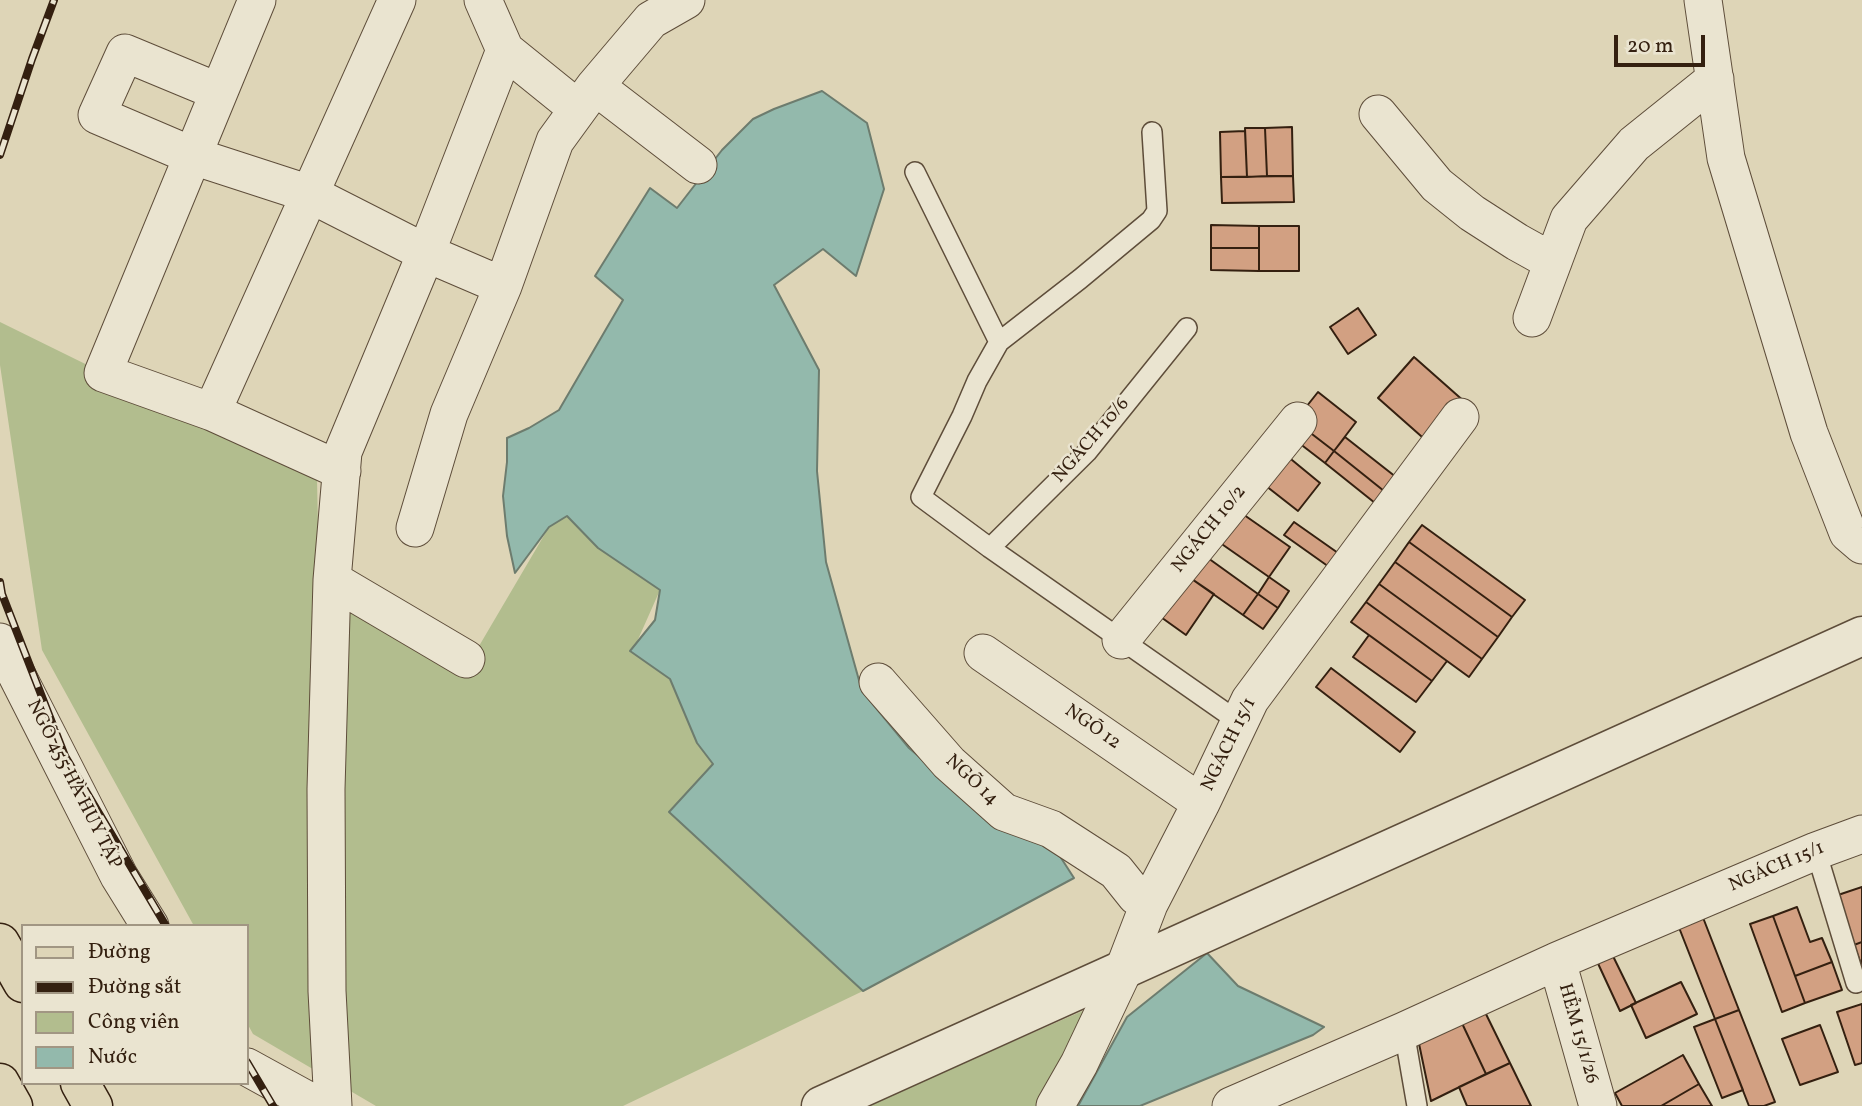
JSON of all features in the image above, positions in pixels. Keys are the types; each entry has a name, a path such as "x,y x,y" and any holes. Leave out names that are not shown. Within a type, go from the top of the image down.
{"main road":[{"path":"0,943 21,980"},
{"path":"0,1083 13,1106"},
{"path":"81,1085 93,1106"}],"street":[{"path":"257,0 103,373 212,412 342,471"},
{"path":"212,412 397,0"},
{"path":"483,0 505,50 698,165"},
{"path":"415,527 449,414 503,286 555,141 652,20 686,0"},
{"path":"1703,0 1726,158 1808,433 1848,533 1862,545"},
{"path":"332,1106 327,991 326,802 332,580 343,452 426,253 505,50"},
{"path":"219,92 125,53 97,115 193,156 310,194 426,253 503,286"},
{"path":"1532,318 1569,219 1634,144 1714,79"},
{"path":"1378,114 1437,184 1472,213 1553,262"},
{"name":"NGÁCH 15/1","path":"1055,1106 1079,1064 1124,969 1149,904 1250,700 1460,417"},
{"name":"NGÁCH 10/2","path":"1121,639 1298,421"},
{"path":"332,580 466,659"},
{"path":"821,1106 1862,636"},
{"name":"NGÕ 455 HÀ HUY TẬP","path":"0,642 119,876 149,924"},
{"name":"NGÕ 12","path":"983,653 1201,803"},
{"name":"NGÕ 14","path":"878,682 949,763 1004,813 1051,829 1116,871 1136,896 1149,904"},
{"name":"NGÁCH 15/1","path":"1231,1106 1557,961 1862,834"},
{"name":"HẺM 15/1/26","path":"1557,961 1598,1106"},
{"path":"248,1068 318,1106"}],"lane":[{"path":"1152,132 1157,211 1151,220 1080,279 999,342 977,381 921,497 1239,722"},
{"path":"915,172 999,342"},
{"name":"NGÁCH 10/6","path":"990,548 1087,452 1187,328"},
{"path":"1816,851 1856,984"},
{"path":"1404,1031 1417,1106"}],"green space":[{"path":"0,322 317,478 319,578 462,675 549,527 567,516 598,548 660,590 636,644 670,679 697,743 713,764 669,812 863,991 623,1106 376,1106 253,1034 248,1025 248,924 193,924 42,650 0,365"},
{"path":"1087,1009 1037,1106 866,1106"}],"water":[{"path":"822,91 867,123 884,189 856,276 823,249 774,285 819,370 817,471 826,562 862,691 909,748 979,808 1052,844 1074,878 863,991 669,812 713,764 697,743 670,679 630,651 655,620 660,590 598,548 567,516 549,527 515,573 507,536 503,496 507,438 559,410 623,300 595,276 650,188 677,208 722,150 753,119"},
{"path":"1207,953 1238,986 1324,1027 1313,1035 1140,1106 1078,1106 1127,1017"}],"building":[{"path":"1292,127 1293,176 1267,176 1265,128"},
{"path":"1245,128 1265,128 1267,176 1247,177"},
{"path":"1245,131 1247,177 1221,177 1220,132"},
{"path":"1293,176 1294,202 1222,203 1221,177"},
{"path":"1211,225 1259,226 1259,248 1211,248"},
{"path":"1259,226 1299,226 1299,271 1259,271"},
{"path":"1211,248 1259,248 1259,271 1211,270"},
{"path":"1358,308 1376,335 1348,354 1330,327"},
{"path":"1414,357 1466,403 1430,444 1378,398"},
{"path":"1318,392 1356,422 1334,451 1295,421"},
{"path":"1295,421 1334,451 1325,463 1286,433"},
{"path":"1345,437 1401,481 1389,495 1334,451"},
{"path":"1275,446 1320,483 1298,511 1252,475"},
{"path":"1334,451 1389,495 1380,507 1325,463"},
{"path":"1237,510 1290,547 1269,577 1216,540"},
{"path":"1294,522 1348,560 1339,574 1284,535"},
{"path":"1422,525 1525,600 1512,617 1409,542"},
{"path":"1409,542 1512,617 1498,637 1395,562"},
{"path":"1201,553 1258,594 1243,615 1186,575"},
{"path":"1395,562 1498,637 1482,659 1379,584"},
{"path":"1186,575 1214,594 1186,635 1158,615"},
{"path":"1269,577 1289,591 1278,608 1258,594"},
{"path":"1379,584 1482,659 1469,677 1366,602"},
{"path":"1258,594 1278,608 1263,629 1243,615"},
{"path":"1366,602 1447,661 1432,681 1351,622"},
{"path":"1369,635 1432,681 1416,702 1353,657"},
{"path":"1331,668 1415,732 1400,752 1316,687"},
{"path":"1862,887 1862,942 1854,945 1838,895"},
{"path":"1797,907 1810,942 1822,938 1832,962 1795,976 1773,916"},
{"path":"1702,915 1739,1010 1715,1019 1678,925"},
{"path":"1773,916 1805,1003 1782,1012 1750,924"},
{"path":"1862,942 1862,967 1854,945"},
{"path":"1610,950 1636,1003 1620,1011 1595,957"},
{"path":"1832,962 1842,990 1805,1003 1795,976"},
{"path":"1681,982 1697,1014 1646,1038 1631,1005"},
{"path":"1862,1004 1862,1063 1855,1065 1837,1012"},
{"path":"1483,1008 1510,1063 1486,1074 1460,1019"},
{"path":"1739,1010 1775,1102 1764,1106 1749,1106 1715,1019"},
{"path":"1460,1019 1486,1074 1431,1101 1418,1039"},
{"path":"1715,1019 1743,1090 1722,1098 1694,1027"},
{"path":"1820,1025 1838,1072 1800,1085 1782,1039"},
{"path":"1683,1055 1699,1084 1661,1106 1622,1106 1615,1093"},
{"path":"1510,1063 1531,1106 1467,1106 1459,1087"},
{"path":"1699,1084 1712,1106 1661,1106"}],"railway":[{"path":"0,155 54,0"},
{"path":"0,582 2,594 65,756 165,924"},
{"path":"248,1064 273,1106"}]}
